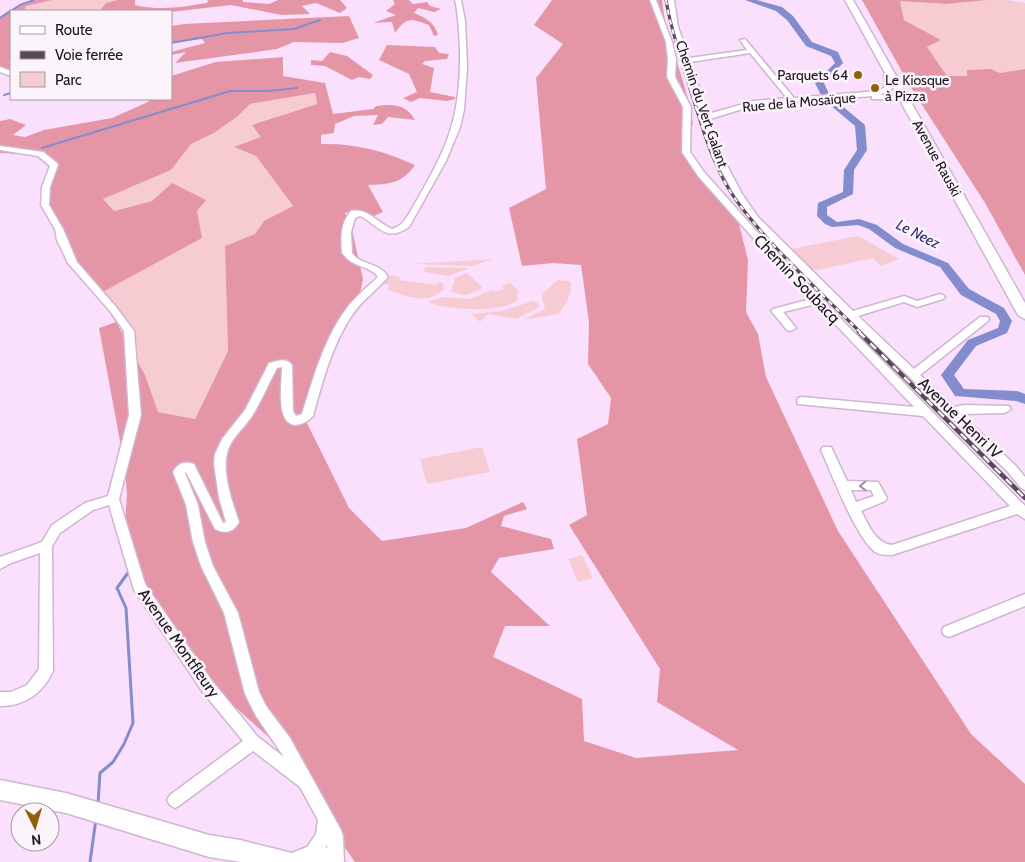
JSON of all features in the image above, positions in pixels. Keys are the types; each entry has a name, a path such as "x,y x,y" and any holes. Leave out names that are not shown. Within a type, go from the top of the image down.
{"main road":[{"name":"Avenue Rauski","path":"849,0 1025,315"},
{"path":"0,790 36,796 97,812 209,846 288,862"},
{"path":"209,846 241,862"},
{"path":"304,859 325,857 334,862"}],"street":[{"path":"334,862 335,836 285,743 261,711 252,694 230,613 207,566 199,542 192,505 179,472 185,466 190,466 219,526 224,528 230,526 233,522 225,498 220,464 221,454 226,442 249,412 273,366 283,363 287,365 287,412 290,417 297,421 307,416 320,375 341,324 354,306 383,277 382,272 378,269 357,264 350,259 347,253 346,237 349,218 354,212 363,212 386,230 401,230 406,226 443,159 456,126 463,94 465,63 463,22 458,0"},
{"name":"Chemin Soubacq","path":"653,0 672,59 671,77 687,107 686,152 730,208 817,301 1022,511"},
{"name":"Chemin du Vert Galant","path":"671,0 676,27 704,118 719,158 738,194 755,219 851,315 914,374"},
{"path":"743,40 793,101"},
{"path":"686,60 752,51"},
{"path":"888,95 890,88 887,77 890,74"},
{"name":"Rue de la Mosaïque","path":"704,118 754,103 888,95 902,97"},
{"path":"0,148 40,154 54,165 46,187 45,205 59,229 73,263 113,309 129,331 135,415 113,499 89,506 56,529 46,546 46,671 32,690 12,698 0,699"},
{"path":"778,242 790,242"},
{"path":"851,315 904,299 917,304 940,297"},
{"path":"791,328 776,311 817,301"},
{"path":"914,374 984,319"},
{"name":"Avenue Henri IV","path":"914,374 1011,468 1025,486"},
{"path":"802,401 925,412"},
{"path":"952,411 998,408 1006,410"},
{"path":"828,450 854,510 873,544 881,548 892,550 1022,511"},
{"path":"843,486 874,485 881,498 859,506 854,510"},
{"name":"Avenue Montfleury","path":"113,499 139,586 207,686 253,742 309,786"},
{"path":"0,564 7,558 46,546"},
{"path":"949,632 1025,600"},
{"path":"175,800 253,742"},
{"path":"304,859 322,842 326,832 326,819"}],"green space":[{"path":"52,0 117,0 106,3 102,9 104,10 24,10 26,6"},
{"path":"1008,0 1025,3 1025,69 1000,73 991,69 967,70 967,76 947,76 927,47 941,40 904,20 900,1 946,4"},
{"path":"314,93 317,104 252,125 262,137 235,147 256,156 293,207 264,221 255,234 225,246 228,351 195,419 158,412 145,375 99,294 202,238 172,183 152,201 114,211 103,199 171,170 191,144 214,133 238,116 250,104"},
{"path":"858,236 899,259 881,266 873,258 818,270 810,269 791,249"},
{"path":"493,259 472,266 413,264"},
{"path":"426,267 467,269 448,276 425,272"},
{"path":"467,273 482,287 481,289 466,295 451,292 455,278"},
{"path":"391,275 400,277 399,280 436,285 438,282 443,283 444,289 431,297 410,297 388,290 389,285 383,284 383,282"},
{"path":"558,280 568,281 571,283 571,287 568,300 558,314 523,320 543,310 545,306 542,294"},
{"path":"510,283 519,291 517,295 518,300 499,307 460,309 427,302 444,297 470,299 492,290 494,292 504,289 502,286"},
{"path":"533,301 538,303 540,307 516,319 488,314 480,322 471,314 502,311"},
{"path":"482,447 490,472 427,484 420,459"},
{"path":"582,555 593,578 578,582 568,559"}],"shaded area":[{"path":"36,0 52,0 26,6 24,10 11,10"},
{"path":"117,0 135,0 135,5 162,8 207,3 208,0 243,0 243,2 269,4 278,0 340,0 347,8 340,13 316,3 302,6 310,14 281,15 231,5 172,12 172,10 101,9 106,3"},
{"path":"393,0 409,0 413,4 427,2 430,6 441,9 434,12 418,8 414,13 429,21 438,35 434,36 429,25 413,20 406,21 395,33 392,22 373,23 396,15 386,11 395,4"},
{"path":"552,0 662,0 665,22 690,105 693,124 684,150 690,163 739,224 748,260 746,312 758,334 766,377 838,531 971,734 1025,784 1025,862 355,862 339,839 310,774 216,690 140,584 124,539 127,495 125,468 99,328 116,322 145,375 158,412 195,419 228,351 225,246 255,234 264,221 293,206 256,156 234,147 261,137 252,125 317,104 315,93 250,104 238,116 214,133 191,144 171,170 103,199 114,211 152,201 172,183 206,200 197,211 202,238 99,294 74,260 46,201 55,167 44,155 0,153 0,121 10,119 26,125 13,135 25,137 44,130 112,118 149,100 172,100 172,76 216,62 283,57 283,76 325,83 333,114 373,109 376,106 393,105 408,111 415,120 388,117 382,124 373,125 378,115 354,116 335,124 334,133 321,135 321,144 369,149 415,165 405,176 394,182 368,185 383,212 374,216 356,210 345,213 351,225 363,279 360,294 335,331 305,419 349,508 382,541 466,528 523,502 527,509 504,516 501,526 551,539 554,549 499,558 491,572 550,626 505,626 493,657 582,699 584,741 636,758 738,750 657,702 660,669 569,525 587,515 577,439 608,424 611,398 588,364 589,322 581,265 553,263 522,266 509,208 546,189 536,78 563,44 534,25"},
{"path":"862,0 987,0 946,4 900,1 904,20 941,40 927,47 947,76 967,76 967,70 991,69 1000,73 1025,69 1025,275 985,203 910,86"},
{"path":"10,10 10,72 0,70 0,17"},
{"path":"349,16 359,38 342,43 294,42 277,49 175,63 186,52 172,55 172,52 205,43 202,39 172,43 172,26"},
{"path":"387,45 435,47 439,53 449,54 447,59 425,61 422,64 434,68 430,92 455,97 455,99 447,101 420,98 411,102 403,98 417,92 409,74 379,60"},
{"path":"330,52 347,56 373,75 370,79 359,77 352,80 325,66 311,65 311,60 322,61"}],"waterway":[{"path":"12,10 34,0"},
{"name":"Le Neez","path":"749,0 779,9 790,18 809,44 835,54 839,63 819,83 826,97 860,125 862,150 849,170 848,194 822,205 822,216 836,225 859,222 873,227 899,246 944,265 965,292 1000,311 1006,321 1003,330 972,343 947,375 960,393 1017,396 1025,399"},
{"path":"0,18 10,12"},
{"path":"172,43 227,33 294,29 320,20"},
{"path":"42,148 230,91 268,91 297,88"},
{"path":"4,95 10,93"},
{"path":"98,804 100,773 113,762 124,744 133,723 126,608 117,588 130,570"},
{"path":"90,862 96,819"}],"railway":[{"path":"666,0 677,46 704,134 728,188 750,218 780,252 861,333"},
{"path":"859,332 1025,498"}],"place":[{"name":"Parquets 64","path":"858,75"},
{"name":"Le Kiosque à Pizza","path":"875,88"}]}
